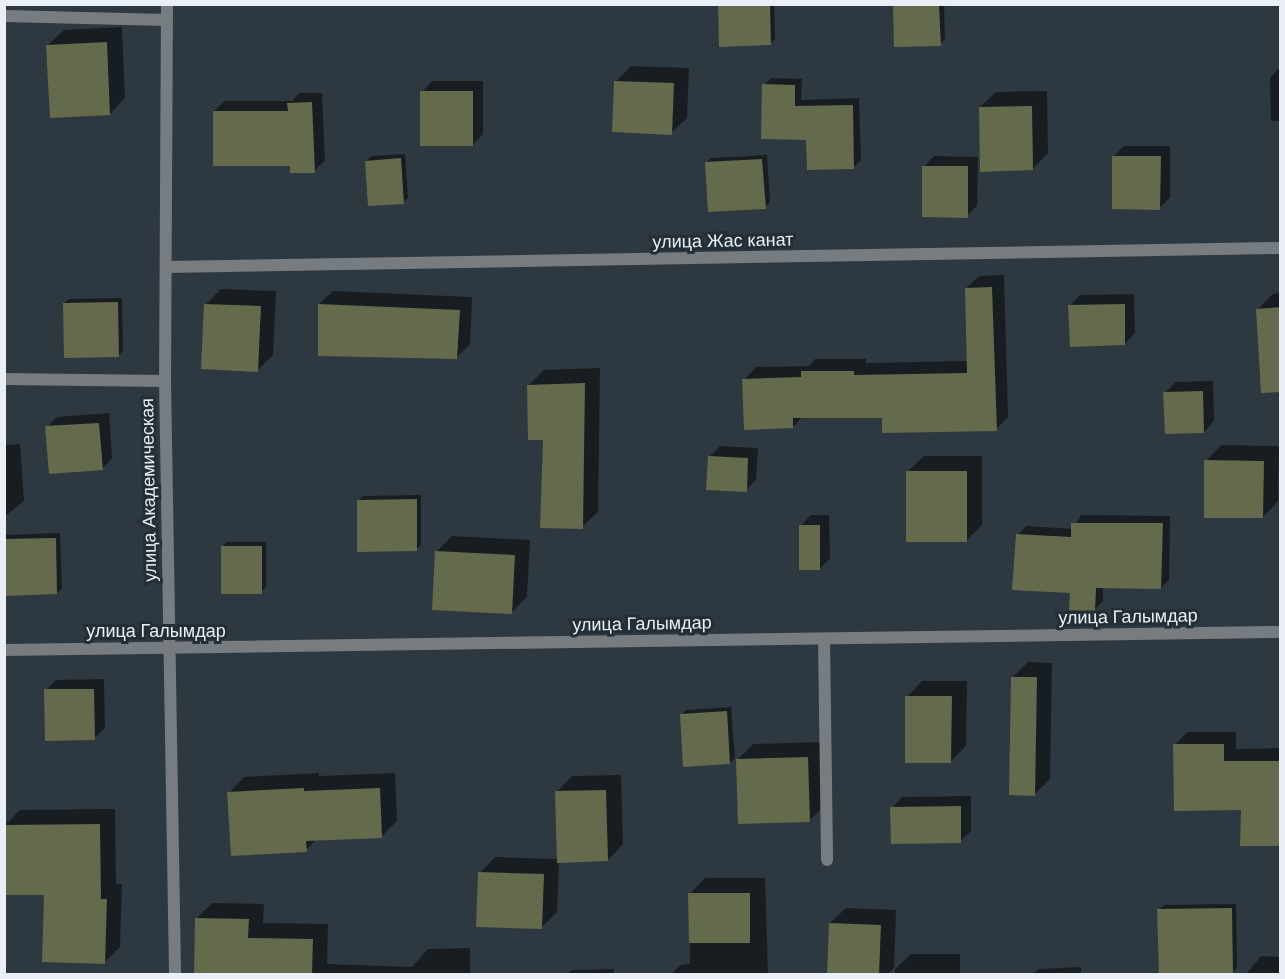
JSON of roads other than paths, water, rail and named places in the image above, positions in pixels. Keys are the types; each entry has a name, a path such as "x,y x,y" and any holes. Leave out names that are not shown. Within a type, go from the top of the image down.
{"street":[{"name":"улица Академическая","path":"167,4 165,381 175,975"},
{"path":"4,16 166,20"},
{"name":"улица Жас канат","path":"167,267 1281,248"},
{"path":"4,379 165,381"},
{"name":"улица Галымдар","path":"4,650 1281,632"},
{"path":"824,639 826,860"}]}
